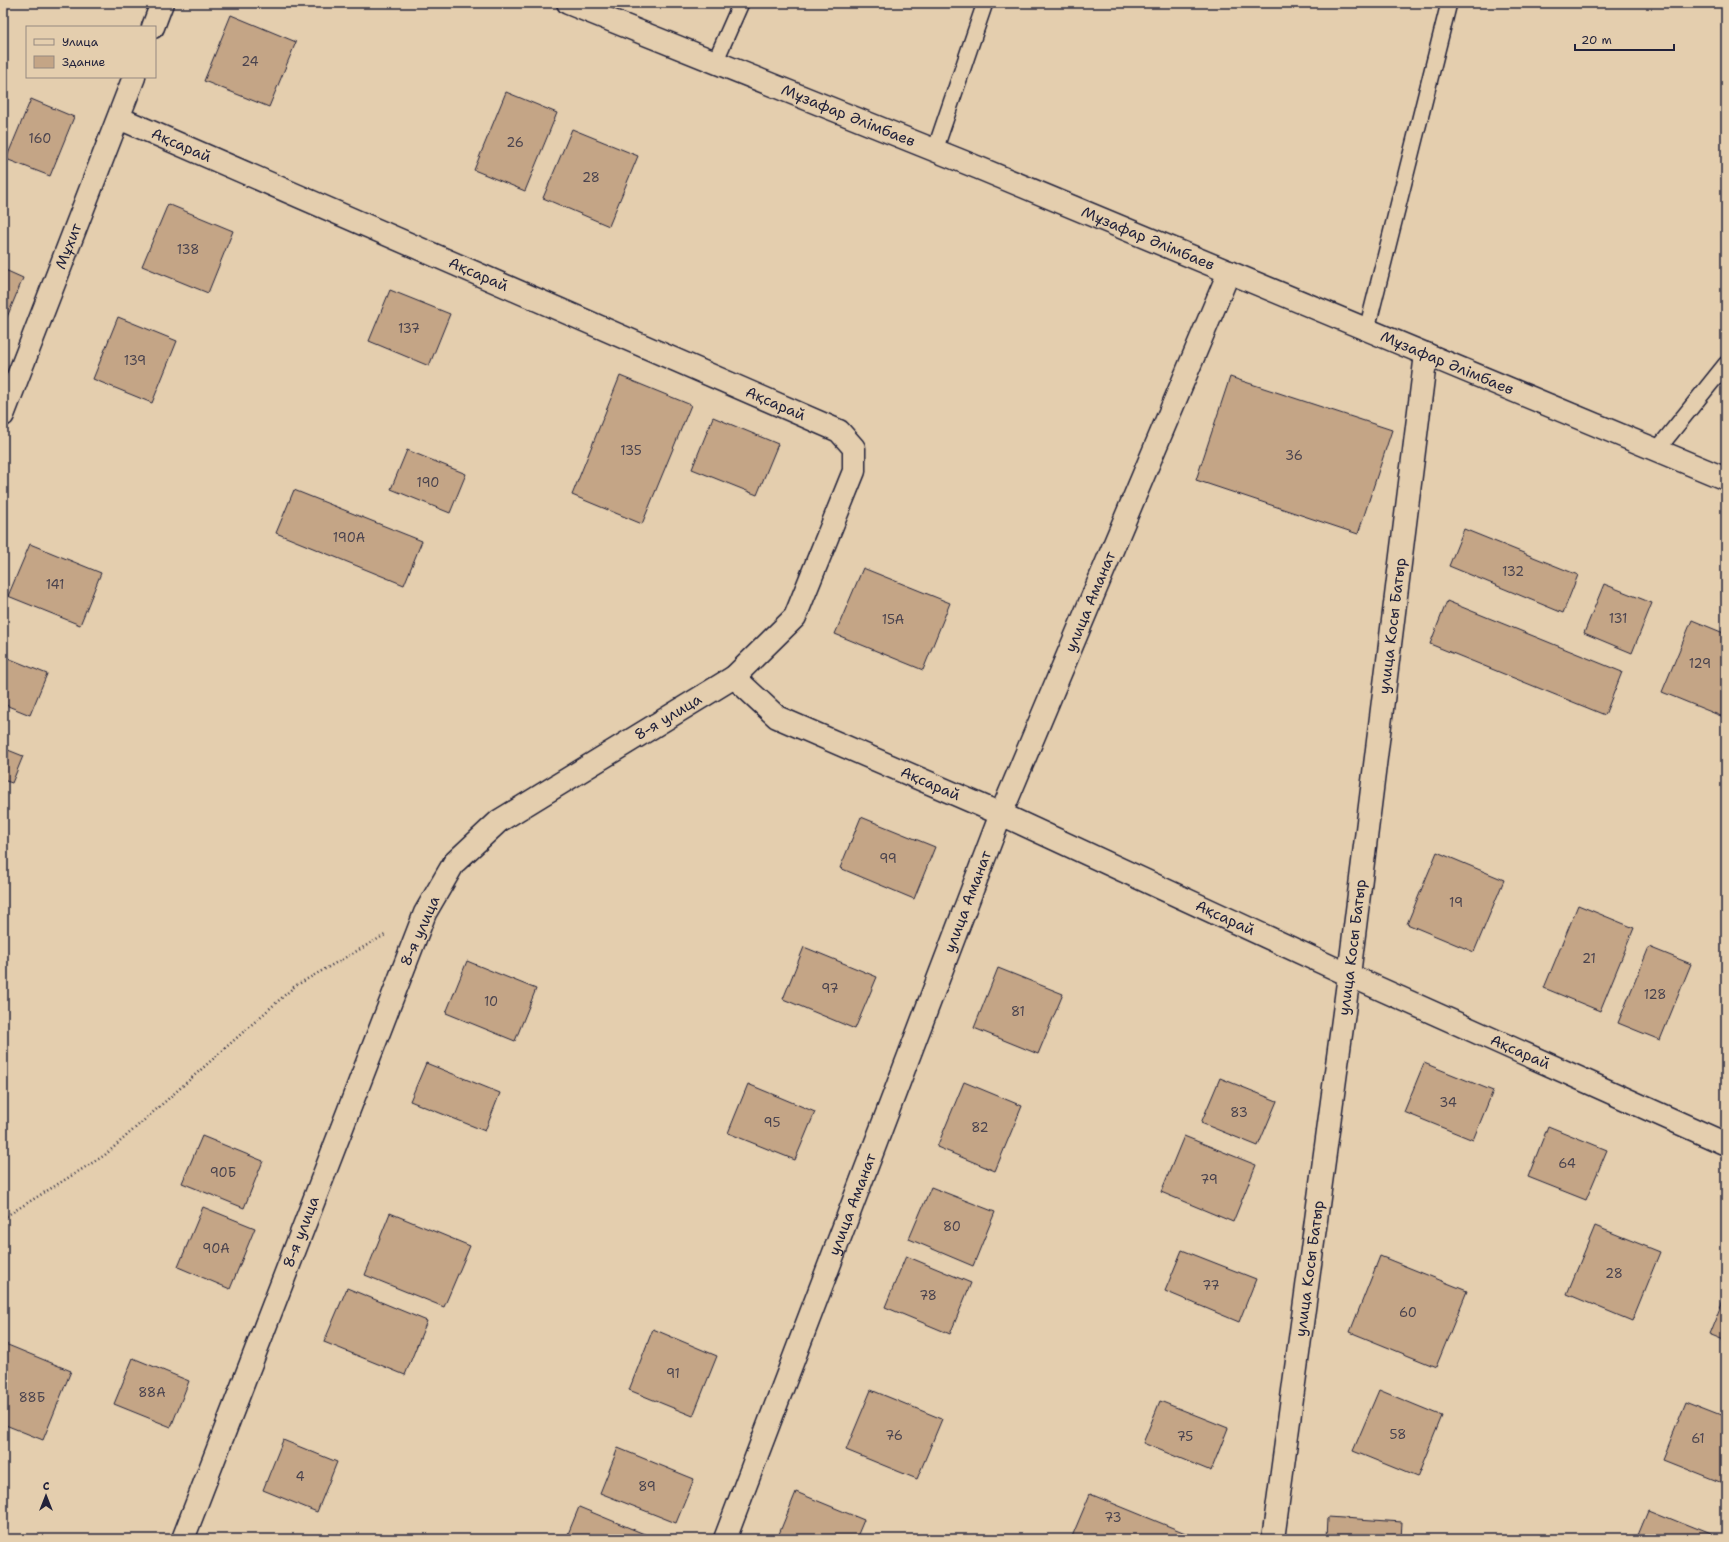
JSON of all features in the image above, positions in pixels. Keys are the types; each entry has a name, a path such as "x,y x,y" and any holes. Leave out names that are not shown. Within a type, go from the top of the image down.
{"street":[{"path":"153,26 162,3"},
{"name":"Мұзафар Әлімбаев","path":"568,3 935,150 1726,479"},
{"name":"Мұхит","path":"3,415 134,78"},
{"name":"Ақсарай","path":"118,118 839,431"},
{"name":"улица Аманат","path":"725,1539 1001,814 1229,272"},
{"name":"улица Косы Батыр","path":"1273,1539 1349,976 1426,354"},
{"name":"8-я улица","path":"183,1539 424,913 454,863 499,820 734,677 795,617 854,471 854,448 839,431"},
{"name":"Ақсарай","path":"734,677 777,717 1001,814 1349,976 1726,1144"}],"lane":[{"path":"715,62 741,3"},
{"path":"935,150 985,3"},
{"path":"1367,329 1449,3"},
{"path":"1657,450 1726,364"}],"path":[{"path":"3,1218 105,1155 295,986 424,913"}],"building":[{"path":"231,15 296,42 269,107 204,81"},
{"path":"506,92 557,113 525,191 474,170"},
{"path":"31,99 74,117 50,176 6,159"},
{"path":"572,129 638,156 609,226 543,198"},
{"path":"168,204 233,231 208,293 142,266"},
{"path":"3,269 23,278 3,327"},
{"path":"390,290 450,314 429,366 369,341"},
{"path":"118,317 177,341 152,403 93,379"},
{"path":"620,376 691,405 642,524 572,495"},
{"path":"1230,377 1392,430 1358,534 1196,480"},
{"path":"713,417 778,444 757,495 692,469"},
{"path":"407,450 466,474 450,513 391,489"},
{"path":"294,490 422,541 404,585 276,533"},
{"path":"1464,529 1578,575 1563,613 1449,566"},
{"path":"30,544 101,573 80,625 8,596"},
{"path":"863,568 950,603 923,670 835,634"},
{"path":"1604,584 1652,603 1632,653 1584,633"},
{"path":"1447,601 1622,672 1605,715 1430,644"},
{"path":"1692,620 1726,634 1726,718 1662,692"},
{"path":"3,656 47,674 30,715 3,704"},
{"path":"3,748 23,756 12,783 3,780"},
{"path":"861,817 935,847 914,899 840,868"},
{"path":"1437,852 1504,880 1474,952 1407,924"},
{"path":"1578,905 1634,928 1600,1011 1544,988"},
{"path":"804,947 877,977 855,1029 783,999"},
{"path":"1649,947 1691,964 1660,1040 1618,1023"},
{"path":"467,961 536,989 515,1041 446,1013"},
{"path":"998,968 1063,994 1038,1054 974,1028"},
{"path":"426,1063 500,1093 485,1131 410,1101"},
{"path":"1424,1063 1493,1091 1473,1140 1404,1112"},
{"path":"1220,1078 1277,1101 1258,1146 1201,1123"},
{"path":"964,1082 1022,1106 995,1171 937,1147"},
{"path":"748,1084 815,1112 795,1160 728,1133"},
{"path":"1548,1126 1607,1150 1586,1200 1528,1177"},
{"path":"202,1136 263,1161 244,1208 182,1183"},
{"path":"1184,1136 1256,1165 1233,1222 1161,1192"},
{"path":"931,1187 995,1212 973,1266 909,1239"},
{"path":"203,1207 255,1228 230,1289 178,1267"},
{"path":"390,1213 470,1246 444,1307 365,1275"},
{"path":"1595,1226 1660,1252 1632,1321 1567,1294"},
{"path":"1182,1250 1256,1279 1239,1322 1165,1291"},
{"path":"906,1256 971,1283 950,1334 885,1307"},
{"path":"1380,1256 1467,1291 1436,1367 1350,1332"},
{"path":"347,1288 427,1321 405,1375 324,1342"},
{"path":"1726,1293 1726,1342 1709,1335"},
{"path":"653,1329 717,1356 693,1416 629,1390"},
{"path":"3,1343 71,1371 43,1440 3,1424"},
{"path":"133,1358 189,1381 171,1427 114,1404"},
{"path":"871,1390 942,1419 917,1479 846,1450"},
{"path":"1379,1390 1442,1416 1417,1477 1353,1451"},
{"path":"1160,1401 1228,1428 1211,1471 1143,1443"},
{"path":"1685,1402 1726,1418 1725,1484 1662,1459"},
{"path":"283,1440 337,1462 317,1512 263,1490"},
{"path":"618,1448 694,1479 676,1523 600,1493"},
{"path":"796,1492 864,1520 856,1539 777,1539"},
{"path":"1090,1494 1200,1539 1071,1539"},
{"path":"579,1507 654,1538 566,1539"},
{"path":"1649,1510 1711,1535 1710,1539 1637,1539"},
{"path":"1328,1517 1402,1522 1401,1539 1327,1539"}]}
